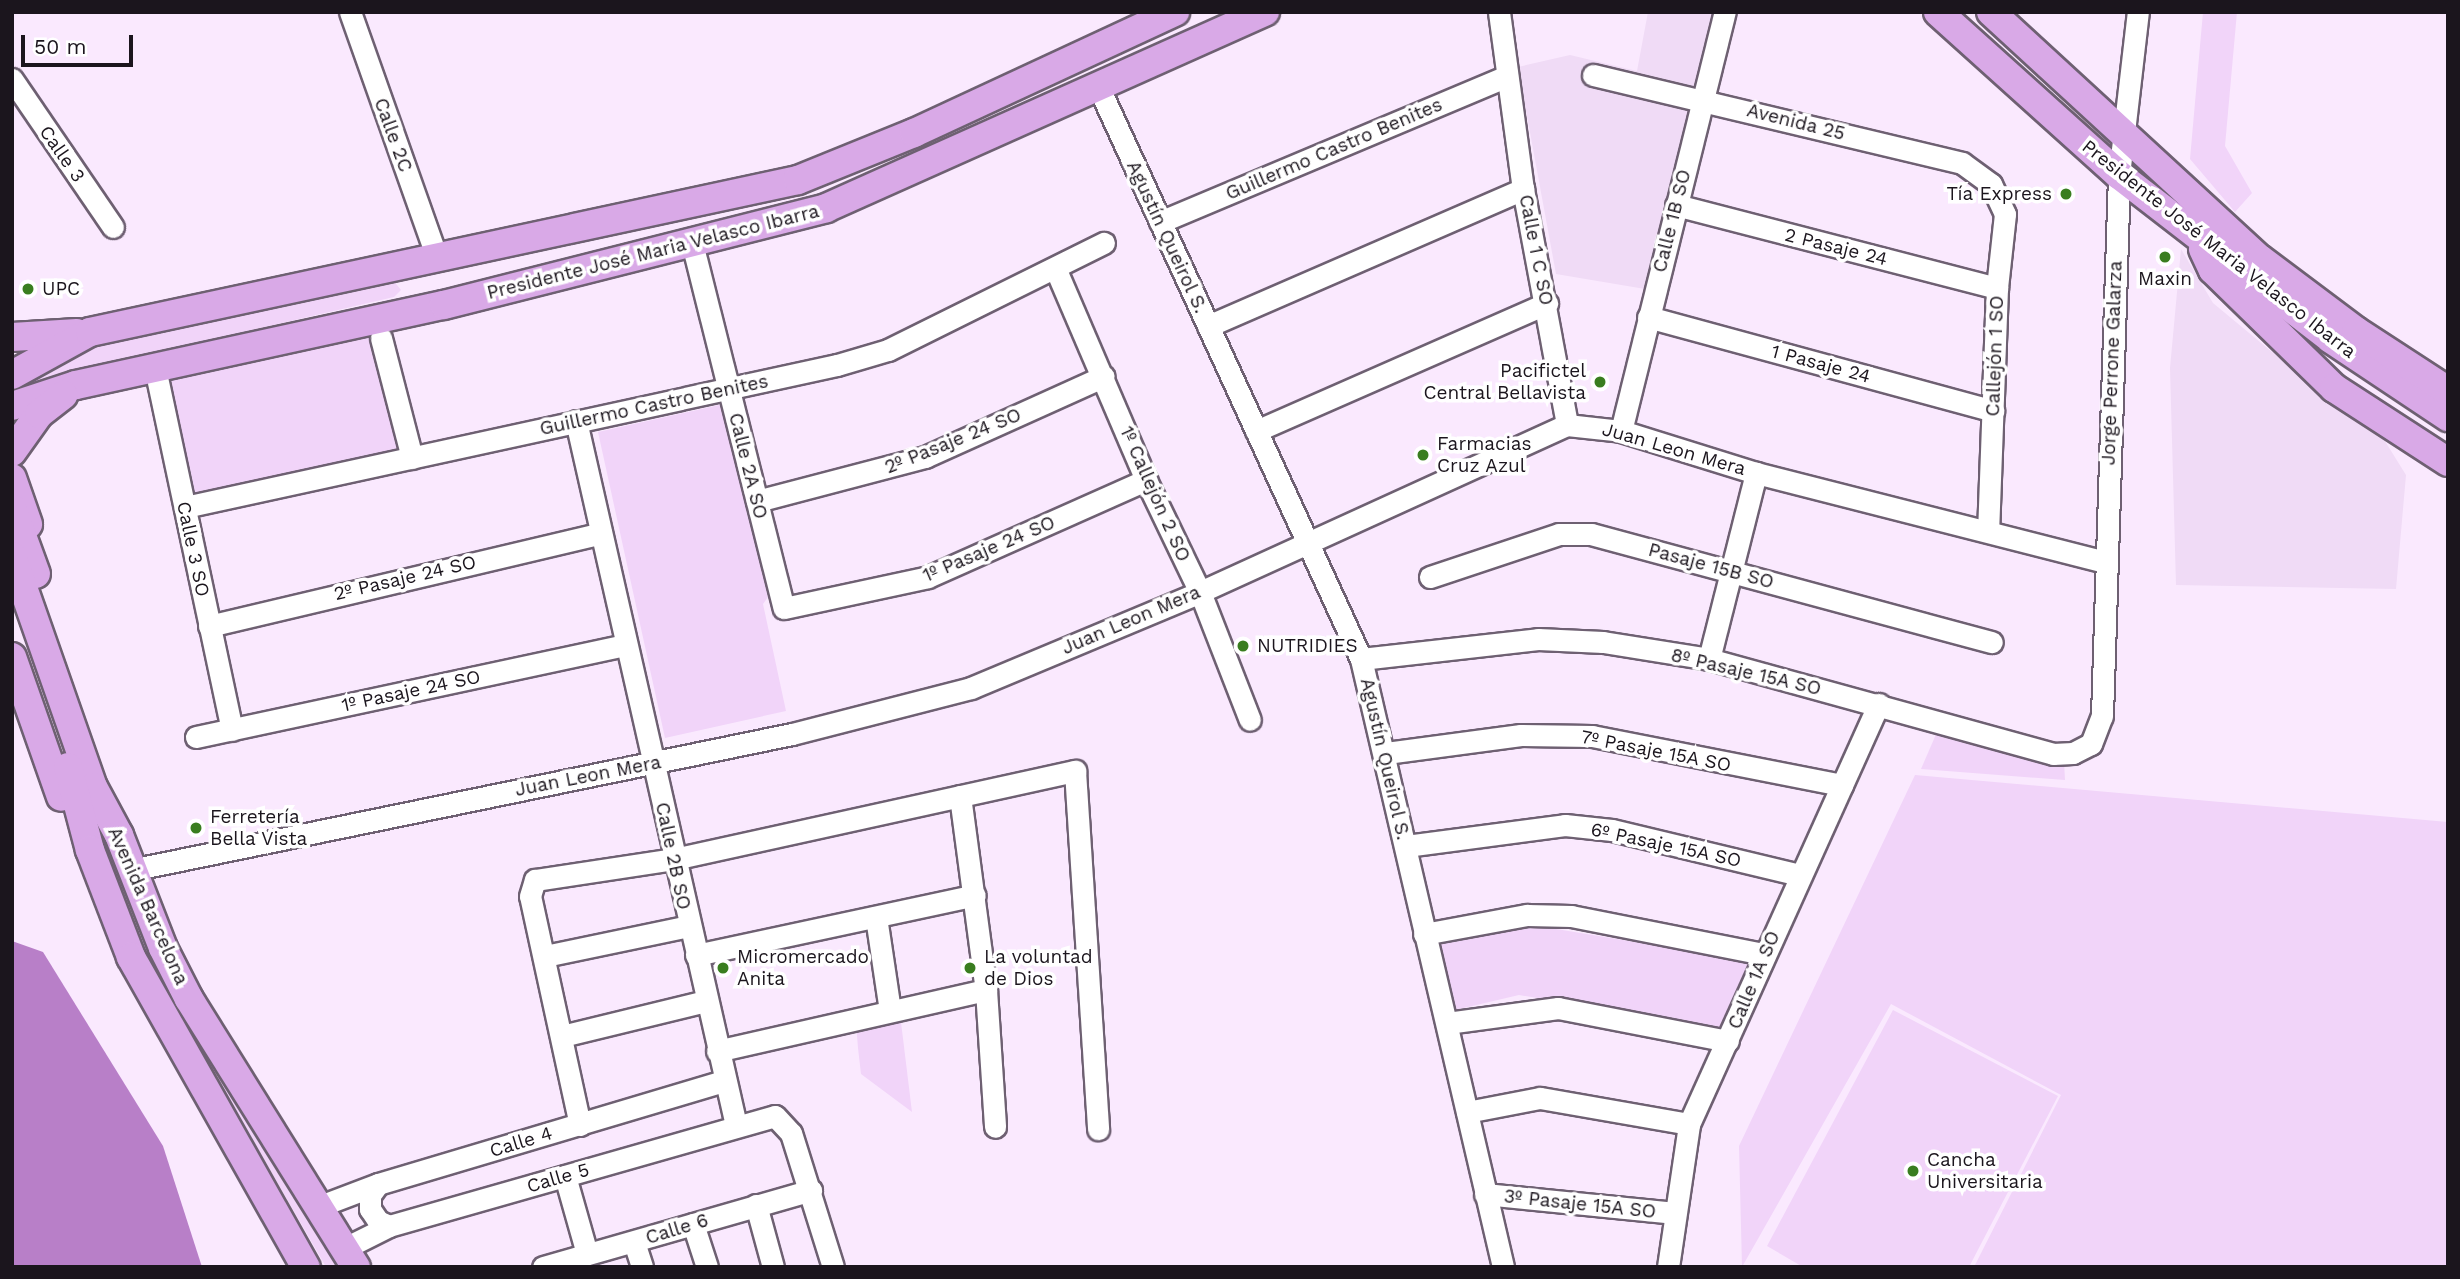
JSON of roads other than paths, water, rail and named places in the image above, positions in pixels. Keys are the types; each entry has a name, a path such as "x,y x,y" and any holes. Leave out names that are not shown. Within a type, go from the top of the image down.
{"main road":[{"name":"Presidente José Maria Velasco Ibarra","path":"12,375 90,332 798,180 914,133 1175,12"},
{"name":"Presidente José Maria Velasco Ibarra","path":"12,406 76,385 155,368 387,326 444,305 826,208 1265,12"},
{"name":"Presidente José Maria Velasco Ibarra","path":"1938,12 2119,175 2331,339 2447,408"},
{"name":"Presidente José Maria Velasco Ibarra","path":"1991,12 2123,130 2161,171 2260,259 2356,331 2447,408"},
{"path":"914,133 931,138 936,146 930,163"},
{"path":"2196,234 2213,270 2334,388 2448,461"},
{"path":"437,258 422,271 421,284 431,300 444,305"},
{"path":"384,270 402,277 408,289 407,302 387,326"},
{"path":"12,337 90,332"},
{"path":"12,452 39,414 76,385"},
{"path":"12,478 31,535 40,585"},
{"path":"12,508 109,782 119,835"},
{"name":"Avenida Barcelona","path":"12,556 76,789 90,850 131,957 306,1267"},
{"name":"Avenida Barcelona","path":"12,609 43,671 93,787 119,835 131,870 189,999 350,1257"},
{"path":"12,657 60,794 90,850"}],"street":[{"name":"Calle 2C","path":"349,12 437,258"},
{"name":"Calle 1 C SO","path":"1499,12 1523,189 1547,303 1567,425"},
{"name":"Calle 1B SO","path":"1620,431 1725,12"},
{"name":"Jorge Perrone Galarza","path":"2102,716 2119,175 2138,12"},
{"name":"Avenida 25","path":"1593,75 1703,99 1962,163 1992,184"},
{"name":"Guillermo Castro Benites","path":"1160,222 1507,76"},
{"name":"Calle 3","path":"12,79 113,227"},
{"name":"Agustín Queirol S.","path":"1099,88 1361,659 1386,753 1424,934 1503,1267"},
{"name":"Callejón 1 SO","path":"1988,531 1997,288 2005,214 1992,184"},
{"path":"1208,326 1523,189"},
{"name":"2 Pasaje 24","path":"1676,205 1997,288"},
{"name":"Calle 2A SO","path":"692,243 784,608"},
{"name":"Guillermo Castro Benites","path":"185,507 729,388 888,350 1056,270 1104,243"},
{"name":"1º Callejón 2 SO","path":"1056,270 1104,376 1146,480 1200,592 1250,720"},
{"path":"1256,430 1547,303"},
{"name":"1 Pasaje 24","path":"1648,317 1993,411"},
{"path":"387,326 412,458"},
{"name":"Calle 3 SO","path":"155,368 232,730"},
{"name":"2º Pasaje 24 SO","path":"757,501 925,457 1104,376"},
{"name":"Calle 2B SO","path":"576,421 717,1051 736,1125"},
{"name":"Juan Leon Mera","path":"131,870 898,710 971,688 1200,592 1307,541 1567,425 1620,431 1756,472 2105,562"},
{"path":"1709,659 1734,572 1756,472"},
{"name":"1º Pasaje 24 SO","path":"784,608 928,577 1146,480"},
{"name":"2º Pasaje 24 SO","path":"209,626 601,533"},
{"name":"Pasaje 15B SO","path":"1430,577 1559,534 1591,534 1992,642"},
{"name":"8º Pasaje 15A SO","path":"1361,659 1538,639 1604,642 1709,659 2064,755 2091,744 2102,716"},
{"name":"1º Pasaje 24 SO","path":"196,737 626,645"},
{"name":"Calle 1A SO","path":"1668,1267 1689,1124 1728,1041 1763,954 1879,704"},
{"name":"7º Pasaje 15A SO","path":"1386,753 1521,735 1592,736 1842,785"},
{"path":"580,1125 530,896 535,880 674,859 1075,771 1098,1129"},
{"path":"960,796 986,990 995,1127"},
{"name":"6º Pasaje 15A SO","path":"1406,846 1565,825 1612,830 1800,875"},
{"path":"696,955 975,895"},
{"path":"1424,934 1527,915 1571,916 1763,954"},
{"path":"876,916 891,1011"},
{"path":"545,956 689,926"},
{"path":"717,1051 986,990"},
{"path":"562,1036 706,1001"},
{"path":"1447,1023 1558,1007 1728,1041"},
{"name":"Calle 4","path":"320,1206 379,1184 724,1081"},
{"path":"1467,1112 1540,1098 1689,1124"},
{"name":"Calle 5","path":"350,1257 390,1226 775,1116 791,1133 811,1190"},
{"path":"565,1176 578,1260"},
{"path":"379,1184 370,1195 370,1209 378,1221 390,1226"},
{"path":"811,1190 833,1267"},
{"name":"Calle 6","path":"543,1267 578,1260 811,1190"},
{"name":"3º Pasaje 15A SO","path":"1485,1194 1675,1213"},
{"path":"756,1205 773,1267"},
{"path":"693,1224 707,1267"},
{"path":"634,1242 642,1267"}],"place":[{"name":"Tía Express","path":"2066,194"},
{"name":"Maxin","path":"2165,257"},
{"name":"UPC","path":"28,289"},
{"name":"Pacifictel Central Bellavista","path":"1600,382"},
{"name":"Farmacias Cruz Azul","path":"1423,455"},
{"name":"NUTRIDIES","path":"1243,646"},
{"name":"Ferretería Bella Vista","path":"196,828"},
{"name":"Micromercado Anita","path":"723,968"},
{"name":"La voluntad de Dios","path":"970,968"},
{"name":"Cancha Universitaria","path":"1913,1171"}]}
